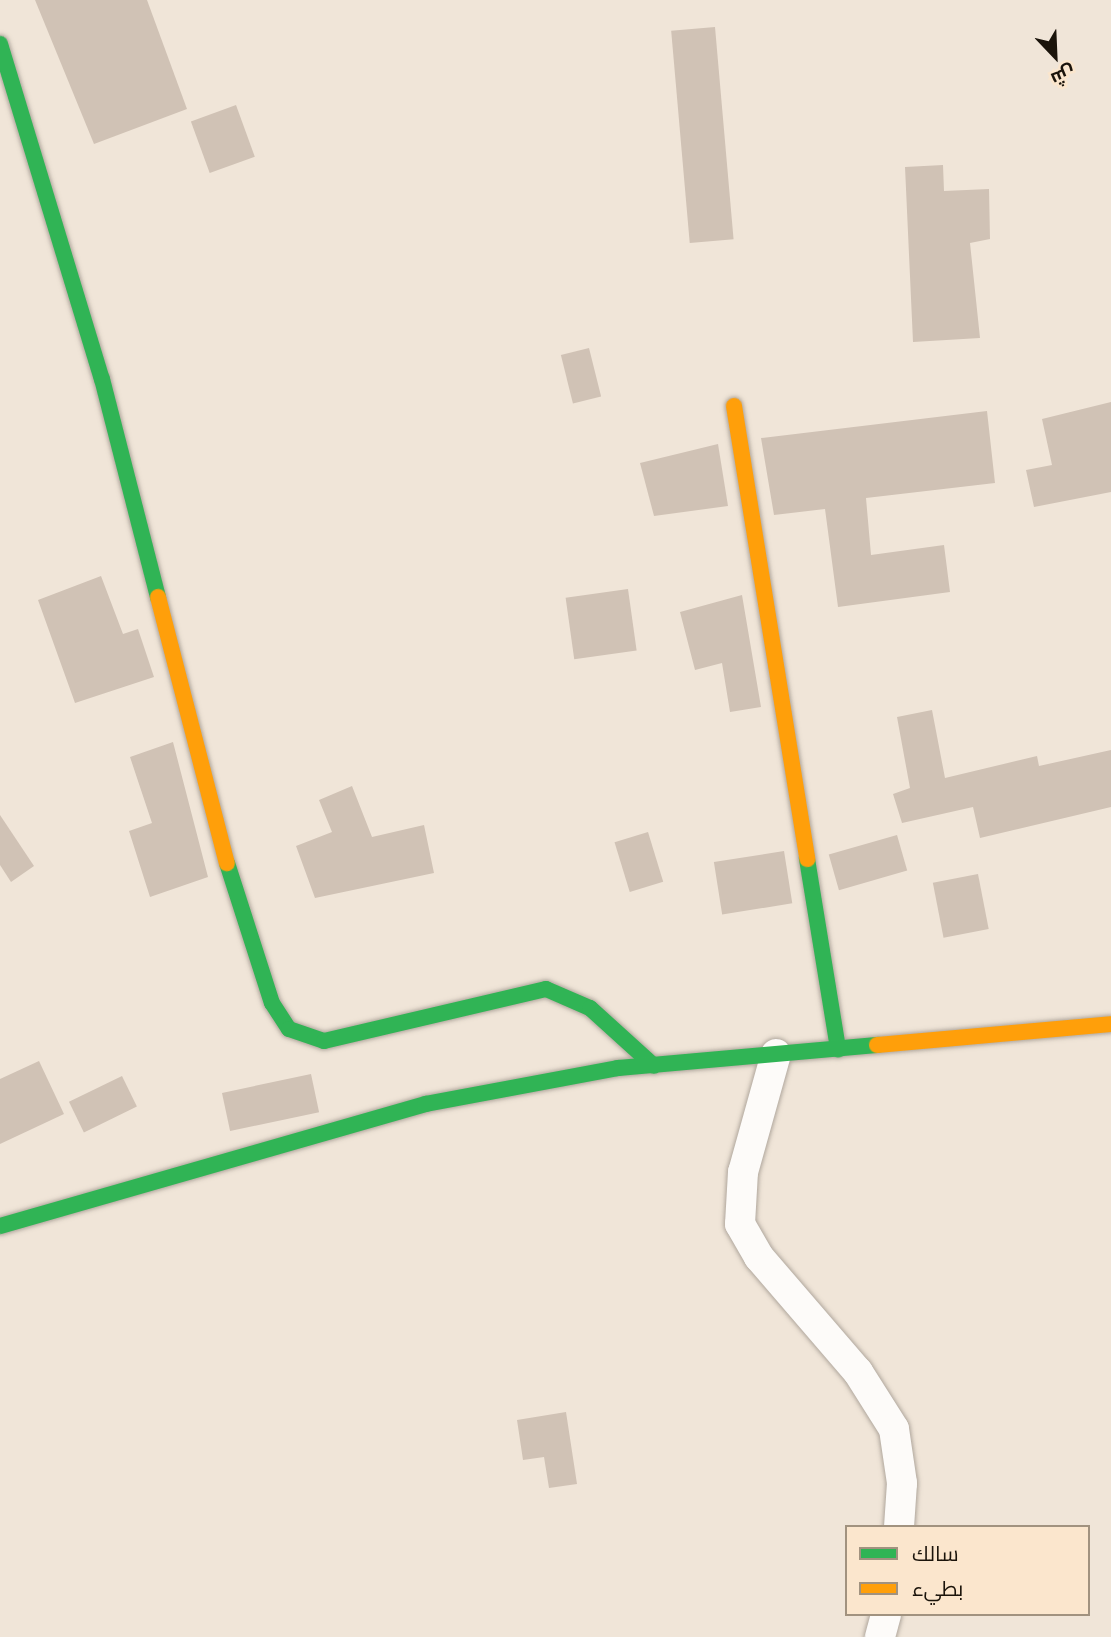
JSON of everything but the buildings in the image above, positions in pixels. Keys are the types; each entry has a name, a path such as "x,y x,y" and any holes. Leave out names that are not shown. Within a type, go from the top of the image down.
{"street":[{"path":"0,44 102,379 241,916 277,1012 289,1029 324,1041 546,989 590,1008 653,1066"},
{"path":"734,407 838,1049"},
{"path":"0,1226 425,1104 653,1066 1111,1024"},
{"path":"776,1055 743,1172 740,1224 760,1257 858,1372 894,1429 902,1483 899,1525"},
{"path":"880,1637 885,1616"}],"traffic: fast":[{"path":"0,44 102,379 158,597"},
{"path":"807,859 838,1049"},
{"path":"227,863 272,1003 289,1029 324,1041 546,989 590,1008 654,1066"},
{"path":"0,1226 426,1104 618,1068 877,1045"}],"traffic: slow":[{"path":"734,406 807,859"},
{"path":"158,597 227,863"},
{"path":"877,1045 1111,1024"}]}
